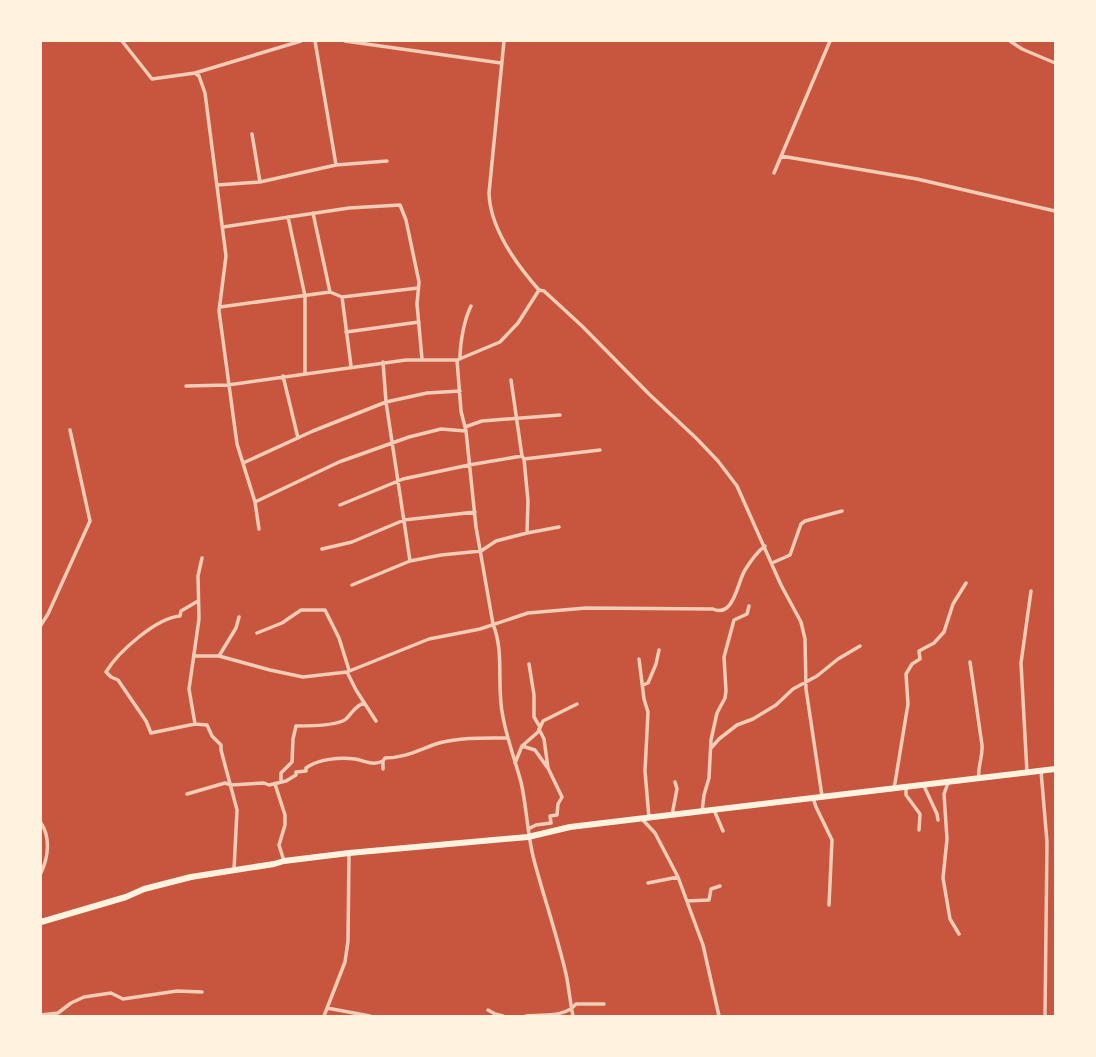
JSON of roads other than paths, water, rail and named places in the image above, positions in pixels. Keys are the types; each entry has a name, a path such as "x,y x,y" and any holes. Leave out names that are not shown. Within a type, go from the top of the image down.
{"highway":[{"path":"41,922 126,897 144,889 191,877 274,864 284,861 348,853 528,837 570,827 702,812 822,796 924,786 1055,769"}],"street":[{"path":"122,41 152,78 195,73 301,41"},
{"path":"315,41 336,165"},
{"path":"345,41 501,64"},
{"path":"504,41 490,202 499,230 509,251 518,265 539,290 544,291 582,326 718,461 737,486 801,622 805,639 806,681 822,796"},
{"path":"774,173 830,41"},
{"path":"1010,41 1022,49 1055,63"},
{"path":"195,73 199,76 205,93 226,256 220,307 228,385 237,444 254,502 259,529"},
{"path":"252,134 260,182"},
{"path":"782,156 917,179 1055,211"},
{"path":"217,185 260,182 336,165 387,161"},
{"path":"223,228 349,208 400,205 406,220 419,282 418,322 422,359"},
{"path":"313,213 330,292"},
{"path":"288,217 305,296 305,373"},
{"path":"220,307 330,292 342,297 418,288"},
{"path":"186,386 228,385 383,362 422,359 458,359 500,342 518,323 539,290"},
{"path":"342,297 350,366"},
{"path":"471,306 465,318 464,333 458,359 461,411 466,429 469,465 481,551 493,624 497,635 501,678 500,697 508,738 521,782 528,837 566,975 573,1016"},
{"path":"346,332 418,322"},
{"path":"383,362 386,402 410,561"},
{"path":"283,376 298,438"},
{"path":"511,380 528,501 527,533"},
{"path":"243,463 298,438 386,402 428,393 460,391"},
{"path":"254,502 339,462 393,442 441,429 466,429 482,421 560,415"},
{"path":"41,625 48,614 90,520 70,430"},
{"path":"340,505 398,481 469,465 523,457 600,450"},
{"path":"772,563 790,555 801,524 805,521 842,511"},
{"path":"322,549 352,542 404,520 475,512"},
{"path":"352,586 410,561 441,555 481,551 496,541 559,527"},
{"path":"194,656 219,656 270,670 303,676 348,671 429,639 480,630 493,624 528,614 586,608 723,610 730,605 744,571 765,546"},
{"path":"195,724 189,689 199,620 198,576 202,558"},
{"path":"894,789 908,704 906,674 912,664 920,659 919,651 934,643 944,632 953,604 966,583"},
{"path":"1027,773 1021,663 1031,591"},
{"path":"198,601 180,611 180,616 168,619 138,638 122,651 112,662 106,672 111,677 118,680 146,722 151,733 195,724 207,725 212,736 221,745 237,810 234,870"},
{"path":"702,812 704,795 709,778 712,747 711,740 726,691 724,657 728,638 734,620 747,614 749,606"},
{"path":"257,633 282,623 301,610 325,610 342,645 348,671 364,703 376,721"},
{"path":"219,656 236,628 239,617"},
{"path":"712,747 719,739 737,725 754,719 776,705 793,689 860,646"},
{"path":"643,685 648,683 656,664 659,650"},
{"path":"638,659 644,699 648,712 645,771 649,818"},
{"path":"970,662 982,745 982,758 978,769 979,779"},
{"path":"529,664 534,695 534,717 544,739 548,767"},
{"path":"281,782 281,773 292,762 293,739 296,726 338,723 345,720 359,704 364,703"},
{"path":"515,763 522,746 538,732 539,728 547,718 577,704"},
{"path":"187,794 225,783 231,785 248,782 275,784 296,775 296,772 306,771 306,768 315,762 343,759 363,761 370,764 383,761 385,758 398,758 448,742 484,738 508,738"},
{"path":"522,746 535,750 548,767 562,797 558,804 557,815 550,816 551,822 536,825 528,830"},
{"path":"383,761 383,769"},
{"path":"1041,771 1047,842 1046,1016"},
{"path":"672,815 677,789 675,782"},
{"path":"948,783 944,794 947,839 943,878 950,919 959,934"},
{"path":"275,784 285,815 279,845 284,861"},
{"path":"924,786 937,814 938,820"},
{"path":"906,788 906,795 920,814 919,830"},
{"path":"814,798 816,806 832,840 829,905"},
{"path":"714,810 723,831"},
{"path":"642,819 656,833 678,877 703,945 719,1016"},
{"path":"41,823 44,827 47,843 47,858 41,873"},
{"path":"324,1016 345,962 348,941 348,853"},
{"path":"648,883 678,877"},
{"path":"687,901 709,900 711,889 720,886"},
{"path":"41,1015 58,1015 71,1003 84,997 111,993 123,999 177,991 202,992"},
{"path":"526,1016 542,1016 572,1009 576,1004 581,1003 604,1004"},
{"path":"328,1008 362,1013 370,1016"},
{"path":"488,1010 494,1014 503,1016"}]}
